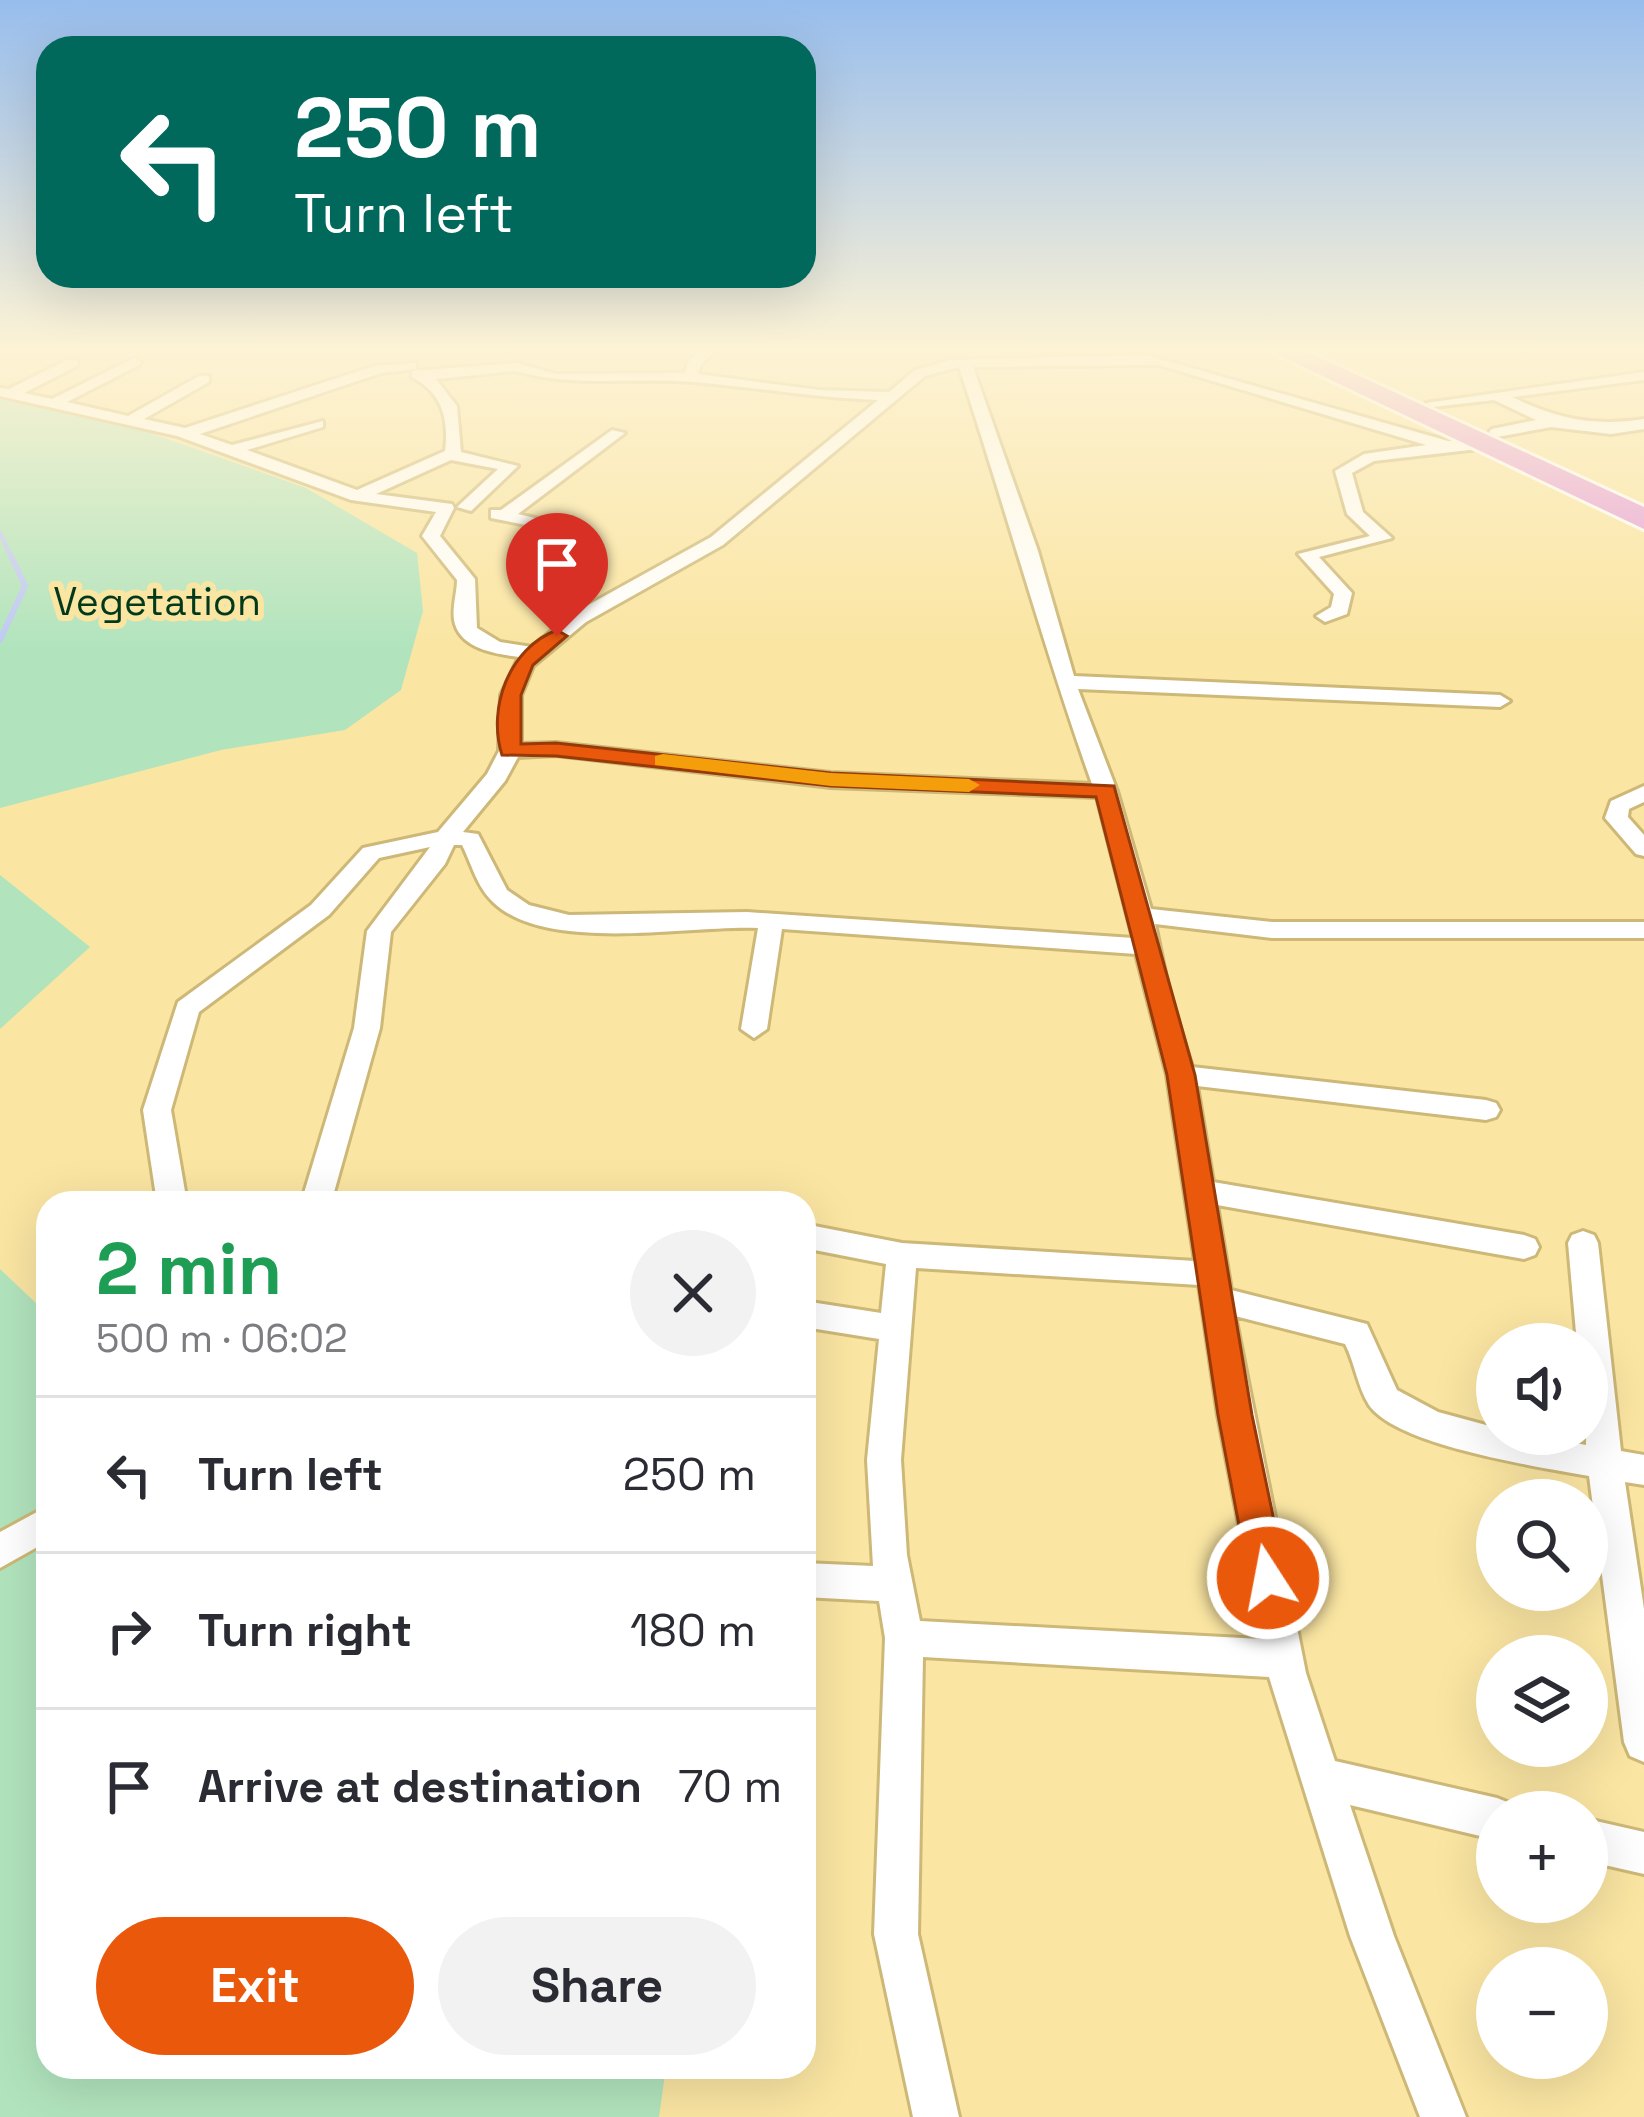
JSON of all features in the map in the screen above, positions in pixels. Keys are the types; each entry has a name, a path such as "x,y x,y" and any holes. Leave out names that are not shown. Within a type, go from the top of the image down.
{"highway":[{"path":"1495,450 1644,519"},
{"path":"1502,450 1644,499"}],"street":[{"path":"237,450 357,496 545,526"},
{"path":"450,455 452,450"},
{"path":"504,516 594,450"},
{"path":"320,1191 368,1028 379,931 436,859 446,837 497,776 510,751 511,695 524,662 579,618 717,541 825,450"},
{"path":"994,450 1066,682 1106,791 1181,1075 1284,1659 1372,1936 1443,2117"},
{"path":"1325,616 1340,610 1343,593 1307,554 1383,538 1355,514 1343,471 1370,457 1414,450"},
{"path":"357,496 450,455 510,466 455,508 431,536 466,580 464,620 469,630 484,644 535,653"},
{"path":"1066,682 1500,700"},
{"path":"510,751 556,749 831,780 1106,791"},
{"path":"1644,793 1619,806 1616,818 1644,849"},
{"path":"170,1191 157,1110 187,1008 320,910 370,853 446,837 470,839 484,879 517,909 542,919 1144,931 1644,930"},
{"path":"754,1029 772,922"},
{"path":"1181,1075 1486,1111"},
{"path":"1199,1191 1524,1246"},
{"path":"816,1238 902,1255 1215,1286 1356,1333 1366,1346 1380,1395 1397,1411 1494,1443 1644,1470"},
{"path":"1583,1243 1605,1463 1644,1742"},
{"path":"902,1255 884,1460 904,1638 896,1934 936,2117"},
{"path":"816,1316 898,1329"},
{"path":"0,1551 36,1529"},
{"path":"816,1581 895,1584"},
{"path":"904,1638 1284,1659"},
{"path":"1321,1778 1476,1814"},
{"path":"1608,1845 1644,1853"}],"green space":[{"name":"Vegetation","path":"0,450 198,450 306,488 417,553 423,611 401,690 345,730 221,750 0,808"},
{"path":"0,875 90,947 0,1029"},
{"path":"0,1269 36,1303 36,2079 664,2079 659,2117 0,2117"}],"waterway":[{"path":"0,533 12,559"},
{"path":"0,640 25,586 11,556"}],"slow traffic":[{"path":"663,761 831,780 969,785"}],"route":[{"path":"557,636 524,662 511,695 510,751 556,749 831,780 1106,791 1181,1075 1235,1415 1268,1578"}]}
